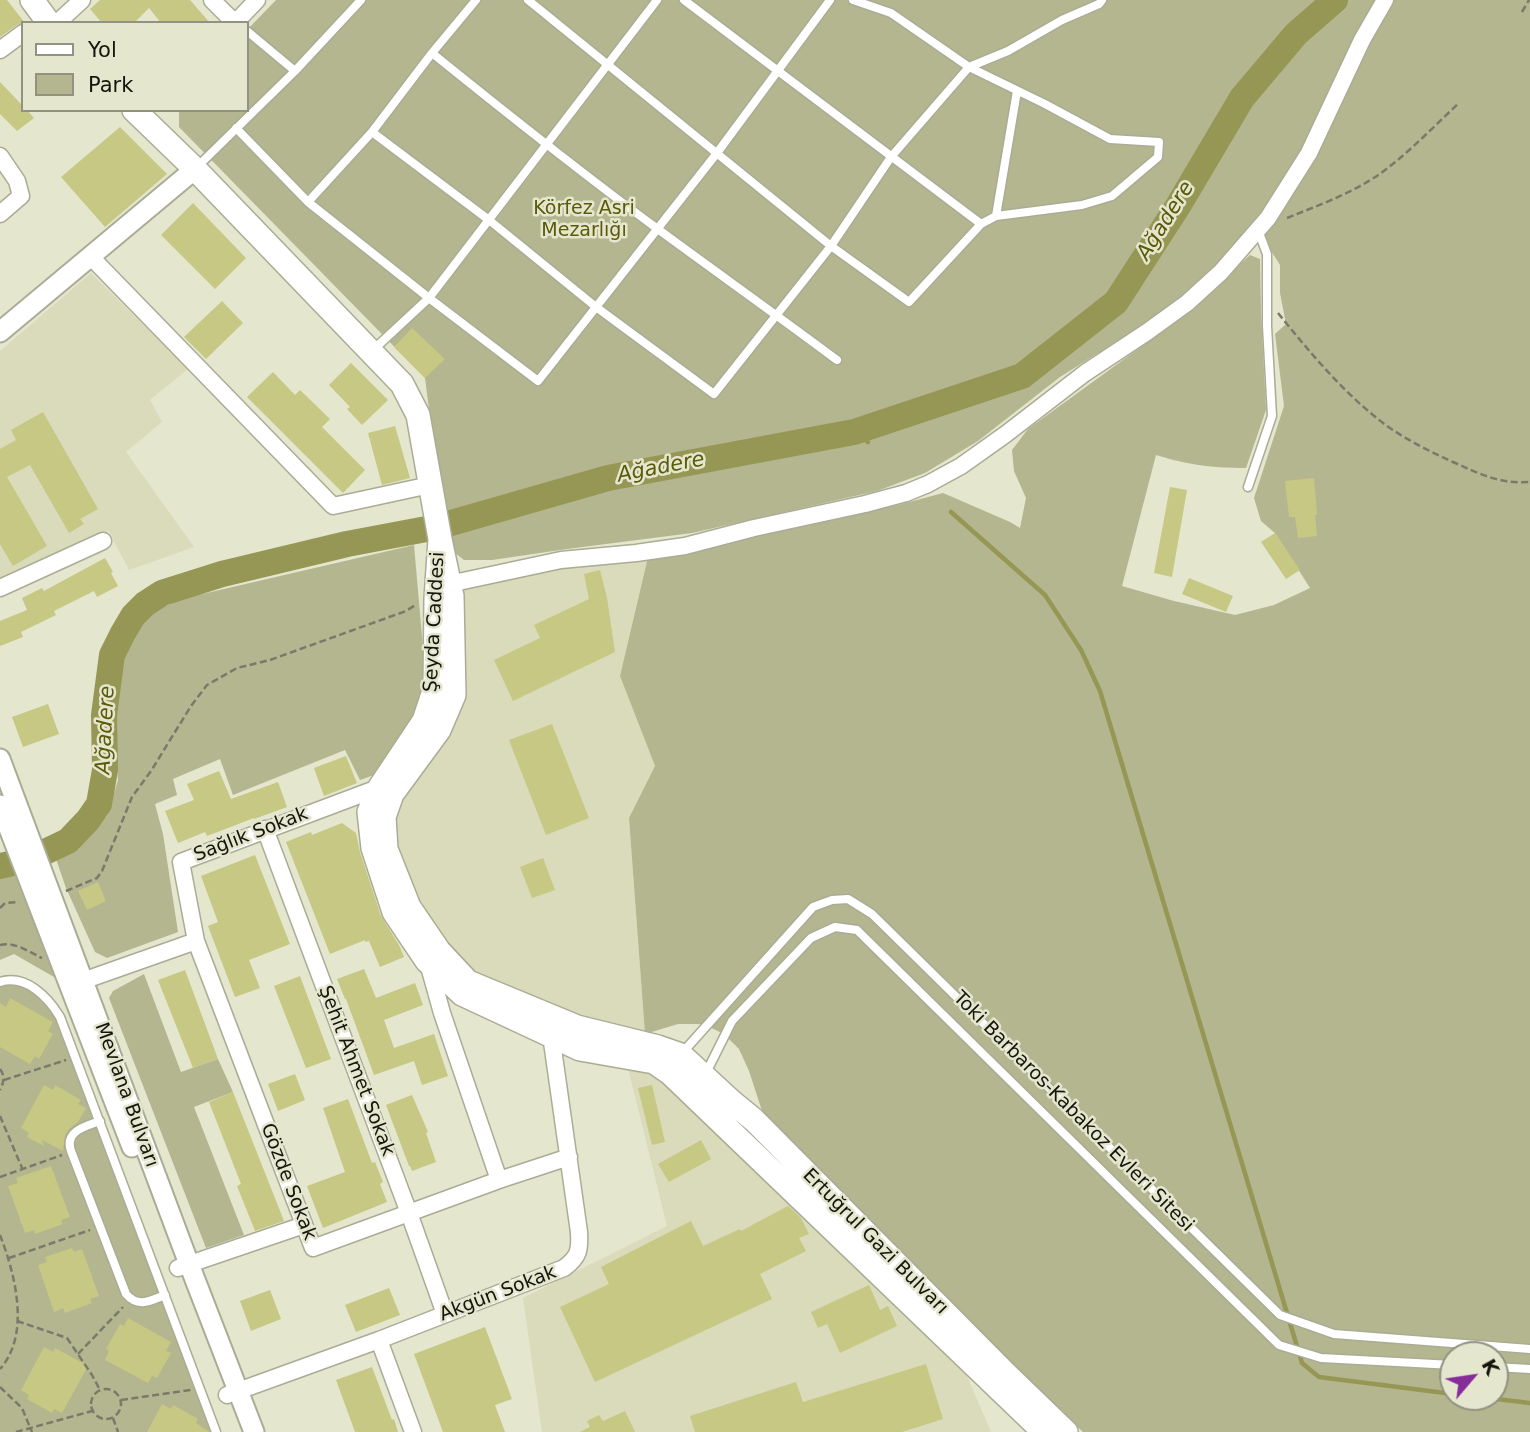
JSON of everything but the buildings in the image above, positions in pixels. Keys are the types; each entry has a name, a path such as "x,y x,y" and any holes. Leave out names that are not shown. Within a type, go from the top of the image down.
{"main road":[{"name":"Şeyda Caddesi","path":"146,114 195,169 402,384 414,405 421,427 440,539 441,591 435,688 424,721 380,787 369,813 373,848 394,912 433,956 468,982 550,1026 580,1049 654,1062 670,1073 698,1085"},
{"name":"Şeyda Caddesi","path":"433,956 386,849 384,817 392,794 439,730 454,695 452,596 441,591"},
{"name":"Şeyda Caddesi","path":"550,1026 577,1027 681,1055"},
{"name":"Ertuğrul Gazi Bulvarı","path":"681,1055 698,1085 1044,1432"},
{"name":"Ertuğrul Gazi Bulvarı","path":"698,1085 732,1102 754,1120 1066,1432"}],"street":[{"path":"43,17 82,0"},
{"path":"212,0 233,21"},
{"path":"237,21 257,0"},
{"path":"441,591 561,560 685,546 865,504 906,493 961,466 1085,373 1187,303 1221,272 1268,218 1309,153 1362,40 1385,0"},
{"path":"0,50 21,34"},
{"path":"0,156 17,181 21,196 0,214"},
{"path":"0,332 195,169"},
{"path":"91,257 333,506 430,485"},
{"path":"0,588 103,541"},
{"name":"Mevlana Bulvarı","path":"0,758 17,828 232,1393 241,1432"},
{"name":"Sağlık Sokak","path":"196,941 181,862 404,778"},
{"name":"Mevlana Bulvarı","path":"0,805 17,828"},
{"name":"Şehit Ahmet Sokak","path":"265,829 445,1314"},
{"path":"77,983 196,941"},
{"name":"Gözde Sokak","path":"196,941 313,1248 569,1157"},
{"path":"433,956 442,1013 499,1180"},
{"name":"Akgün Sokak","path":"232,1393 379,1340 564,1268 573,1262 580,1245 579,1232 550,1026"},
{"path":"183,1266 304,1225"},
{"path":"379,1340 413,1432"},
{"name":"Mevlana Bulvarı","path":"232,1393 254,1432"}],"lane":[{"path":"195,169 295,71 361,0"},
{"path":"308,202 372,132 476,0"},
{"path":"528,0 831,246 909,302 981,224 996,216 1082,205 1112,196 1158,157 1159,142 1110,139 969,67 891,13 853,0"},
{"path":"372,351 429,298 657,0"},
{"path":"684,0 981,224"},
{"path":"236,128 308,202 538,381 716,153 830,0"},
{"path":"372,132 489,220 596,307 714,394 831,246 891,157 969,67 1008,51 1102,0"},
{"path":"248,31 295,71"},
{"path":"432,53 546,145 837,360"},
{"path":"996,216 1017,91"},
{"path":"1248,487 1272,416 1267,326 1267,254 1258,230"},
{"name":"Toki Barbaros-Kabakoz Evleri Sitesi","path":"681,1055 813,906 832,900 848,899 872,914 1280,1315 1334,1334 1530,1349"},
{"name":"Toki Barbaros-Kabakoz Evleri Sitesi","path":"698,1085 732,1021 811,938 835,927 857,930 1279,1345 1321,1358 1439,1364"},
{"path":"0,982 11,979 22,982 41,993 61,1017 216,1432"},
{"path":"100,1121 75,1132 70,1138 71,1151 126,1294 138,1303 165,1295"},
{"path":"1509,1368 1530,1369"}],"path":[{"path":"1522,12 1529,0"},
{"path":"1258,230 1343,195 1381,173 1460,103"},
{"path":"1267,299 1342,386 1380,421 1427,449 1484,476 1513,484 1530,482"},
{"path":"0,908 5,903 45,899 97,878 132,797 207,685 237,668 270,660 406,611 441,591"},
{"path":"0,945 11,943 44,959"},
{"path":"4,1080 76,1057"},
{"path":"0,1069 4,1080 0,1090"},
{"path":"0,1116 22,1169"},
{"path":"0,1177 71,1151"},
{"path":"9,1258 100,1227"},
{"path":"0,1235 16,1286 17,1321 16,1337 9,1359 0,1369"},
{"path":"78,1354 131,1299"},
{"path":"17,1321 67,1338 100,1390"},
{"path":"0,1387 22,1408 31,1430"},
{"path":"111,1389 121,1400 121,1410 113,1418 104,1420 92,1411 91,1401 100,1390 111,1389"},
{"path":"121,1400 200,1389"},
{"path":"16,1432 92,1411"},
{"path":"113,1418 118,1432"}],"shaded area":[{"path":"91,273 188,369 150,400 162,422 126,452 194,547 129,570 109,531 0,582 0,351"},
{"path":"648,557 620,676 655,766 629,818 645,1034 581,1019 473,976 415,903 391,841 391,817 458,591 542,571"},
{"path":"627,1064 656,1072 961,1362 991,1432 542,1432 523,1298 667,1226"}],"green space":[{"name":"Körfez Asri Mezarlığı","path":"276,0 1530,0 1530,1432 1083,1432 865,1221 763,1114 739,1049 724,1034 703,1024 678,1024 645,1034 629,818 655,766 620,676 648,557 696,549 943,493 1020,528 1026,498 1014,471 1012,450 1028,429 1178,320 1250,255 1260,259 1266,410 1246,468 1201,465 1156,455 1122,586 1235,615 1274,605 1310,588 1275,533 1261,521 1254,498 1284,406 1275,334 1286,324 1280,293 1280,265 1258,230 1242,240 1171,307 1060,377 978,441 925,473 877,491 692,533 492,560 464,560 447,547 425,378 179,127 179,112 248,112 248,29"},
{"path":"414,545 427,693 385,771 360,780 345,750 233,795 220,759 173,779 177,795 155,804 163,834 178,932 107,958 95,952 56,859 107,816 118,780 115,740 119,670 133,634 153,611 185,598"},
{"path":"21,875 61,981 14,954 0,960 0,879"},
{"path":"144,974 181,1072 218,1059 233,1092 194,1107 244,1235 206,1248 109,998 113,991"},
{"path":"0,982 22,982 52,1003 216,1432 0,1432"}],"waterway":[{"name":"Ağadere","path":"0,866 28,860 68,841 99,804 105,770 104,715 112,655 133,616 162,593 222,574 347,544 437,527 608,478 854,432 1022,376 1116,302 1178,206 1242,98 1296,34 1335,0"},
{"path":"854,432 868,442"},
{"path":"951,512 1045,595 1081,650 1100,691 1302,1363 1319,1377 1439,1392"},
{"path":"1509,1400 1530,1403"}]}
